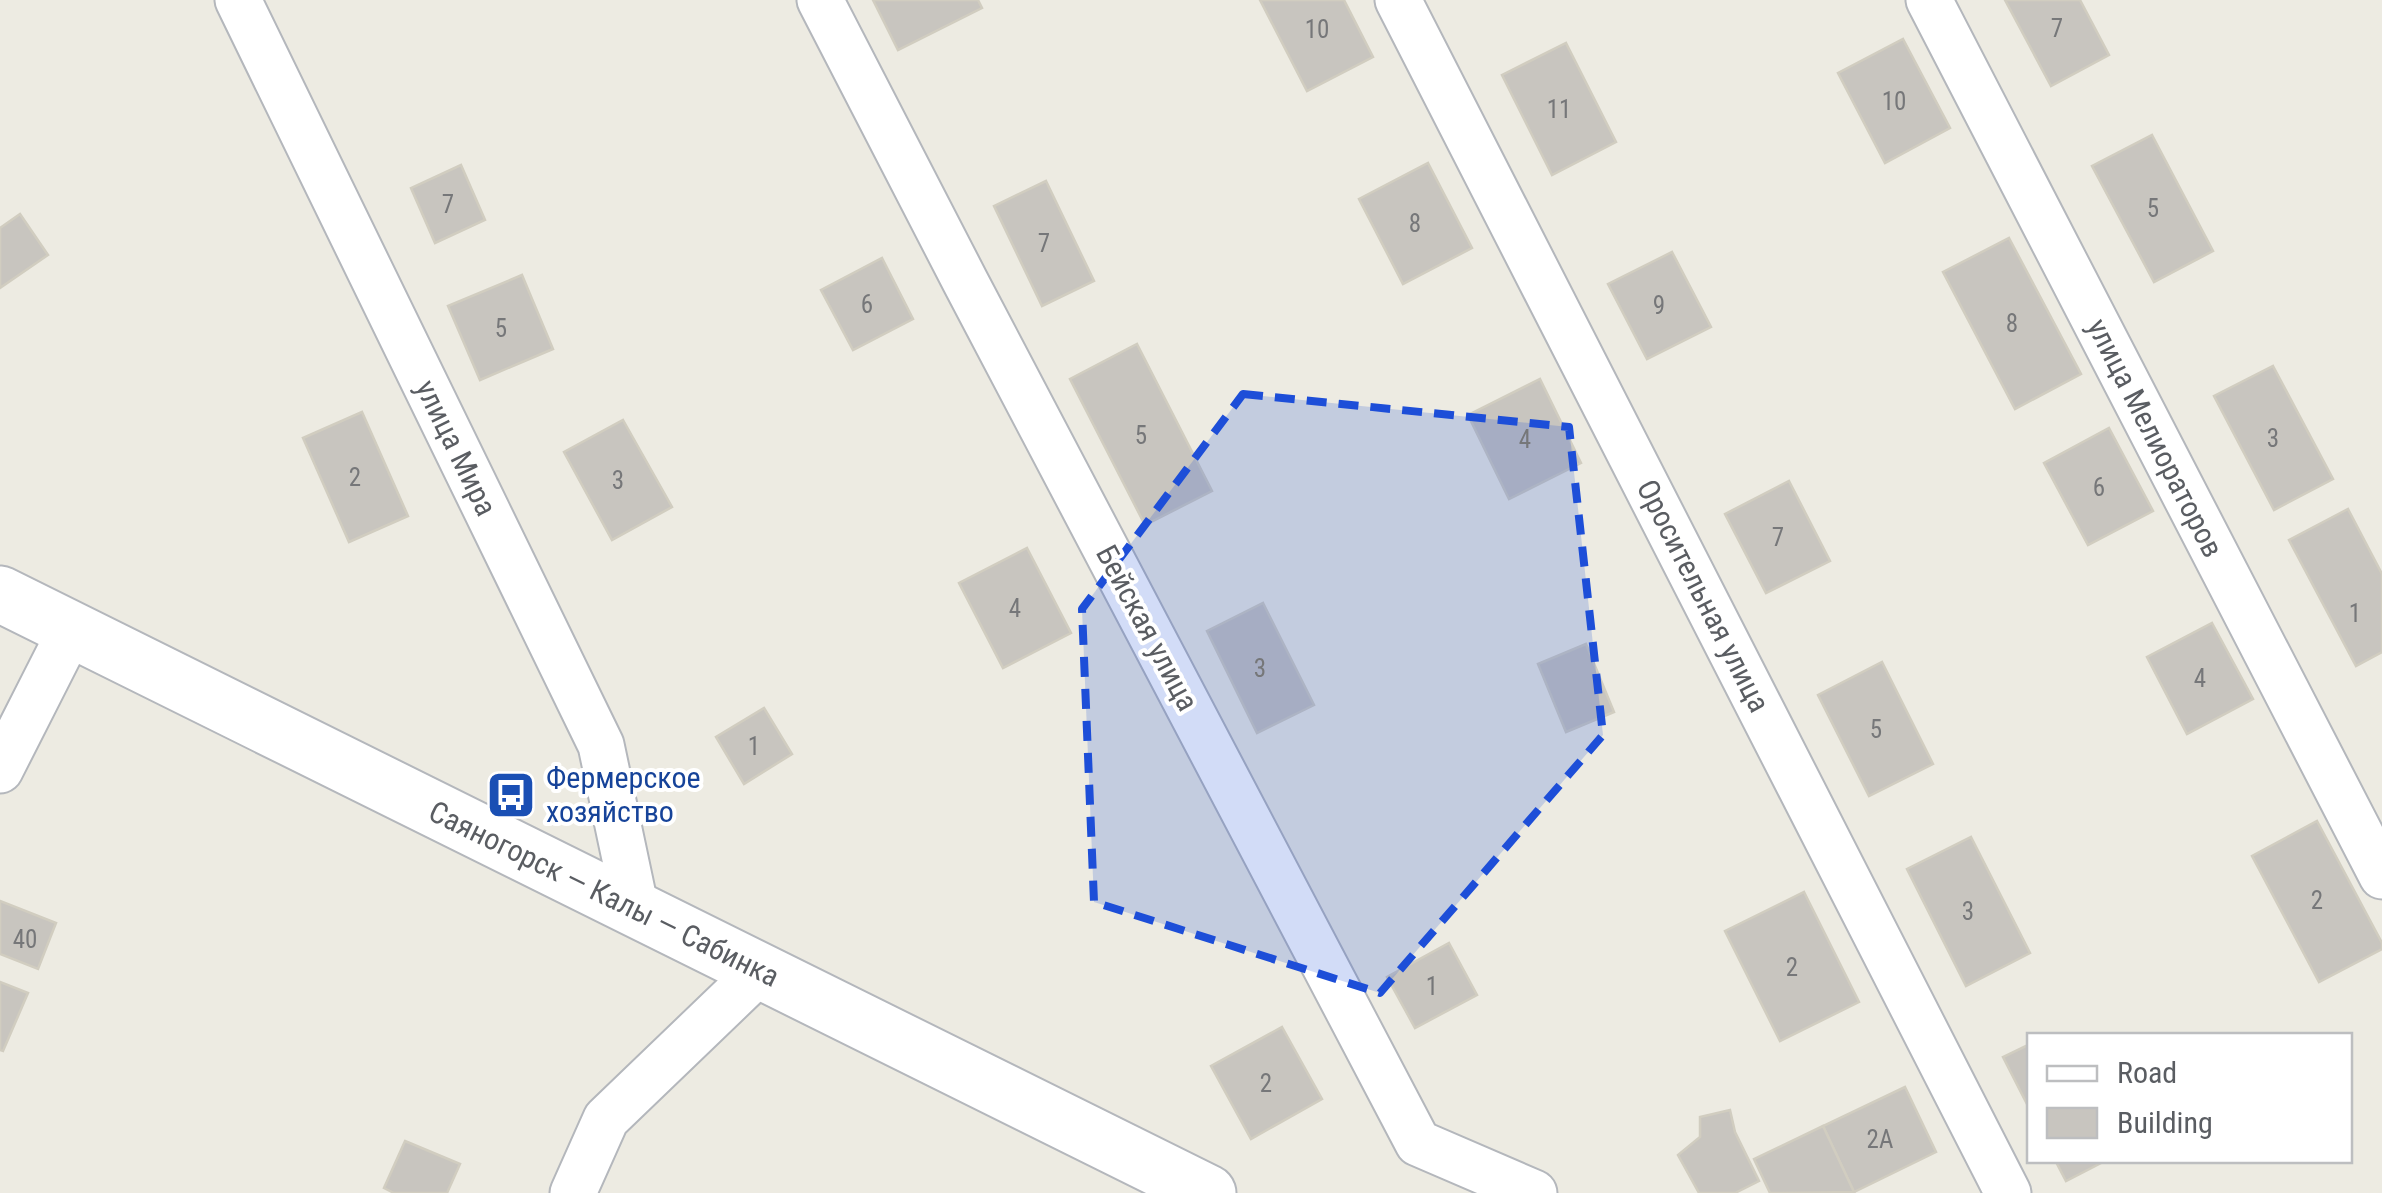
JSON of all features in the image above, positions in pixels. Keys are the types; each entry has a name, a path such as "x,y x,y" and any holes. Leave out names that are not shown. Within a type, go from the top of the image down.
{"street":[{"name":"улица Мира","path":"238,0 601,745 636,910"},
{"name":"Бейская улица","path":"820,0 1418,1143 1534,1193"},
{"name":"Оросительная улица","path":"1398,0 2008,1193"},
{"name":"улица Мелиораторов","path":"1929,0 2382,876"},
{"name":"Саяногорск — Калы — Сабинка","path":"0,594 1208,1193"},
{"path":"0,770 72,630"},
{"path":"573,1193 606,1120 760,972"}],"highlighted area":[{"path":"1243,394 1569,427 1603,735 1380,993 1094,902 1082,609"}],"building":[{"path":"873,0 978,0 982,8 898,50"},
{"path":"1260,0 1344,0 1373,57 1307,91"},
{"path":"2005,0 2080,0 2109,55 2051,86"},
{"path":"1903,39 1950,128 1885,163 1838,73"},
{"path":"1566,43 1616,142 1552,175 1502,75"},
{"path":"2152,135 2213,251 2154,282 2092,166"},
{"path":"1428,163 1472,248 1403,284 1359,199"},
{"path":"461,165 485,220 435,243 411,188"},
{"path":"1046,181 1094,281 1042,306 994,206"},
{"path":"20,214 48,255 0,288 0,228"},
{"path":"2009,238 2081,374 2015,409 1943,272"},
{"path":"1672,252 1711,327 1647,359 1608,284"},
{"path":"882,258 913,319 853,350 821,290"},
{"path":"522,275 553,349 480,380 448,306"},
{"path":"1137,344 1212,491 1145,525 1070,379"},
{"path":"2273,366 2333,479 2274,510 2214,396"},
{"path":"1540,379 1581,463 1509,499 1468,415"},
{"path":"362,412 408,516 349,542 303,438"},
{"path":"623,420 672,507 612,540 564,452"},
{"path":"2109,428 2153,511 2088,545 2044,463"},
{"path":"1789,481 1830,561 1766,593 1725,514"},
{"path":"2348,509 2382,574 2382,652 2356,666 2289,540"},
{"path":"1027,548 1071,633 1003,668 959,583"},
{"path":"1263,603 1314,705 1257,733 1207,631"},
{"path":"2212,623 2253,699 2187,734 2147,657"},
{"path":"1586,644 1614,712 1566,732 1538,664"},
{"path":"1882,662 1933,764 1869,796 1818,695"},
{"path":"764,708 792,754 744,784 716,737"},
{"path":"2317,821 2382,943 2382,949 2319,982 2252,856"},
{"path":"1971,837 2030,953 1966,986 1907,869"},
{"path":"1804,892 1859,1002 1780,1041 1725,931"},
{"path":"0,901 56,923 38,969 0,954"},
{"path":"1449,943 1477,995 1415,1028 1387,977"},
{"path":"0,982 28,993 3,1051 0,1050"},
{"path":"1282,1027 1322,1099 1251,1139 1211,1066"},
{"path":"2027,1045 2027,1104 2003,1057"},
{"path":"1905,1087 1936,1152 1854,1192 1823,1126"},
{"path":"1730,1110 1735,1132 1759,1181 1735,1193 1699,1193 1678,1155 1700,1137 1700,1117"},
{"path":"1823,1126 1854,1192 1770,1193 1754,1159"},
{"path":"405,1141 460,1164 447,1193 394,1193 384,1188"},
{"path":"2057,1163 2101,1163 2066,1181"}],"place":[{"name":"Фермерское хозяйство","path":"511,795"}]}
